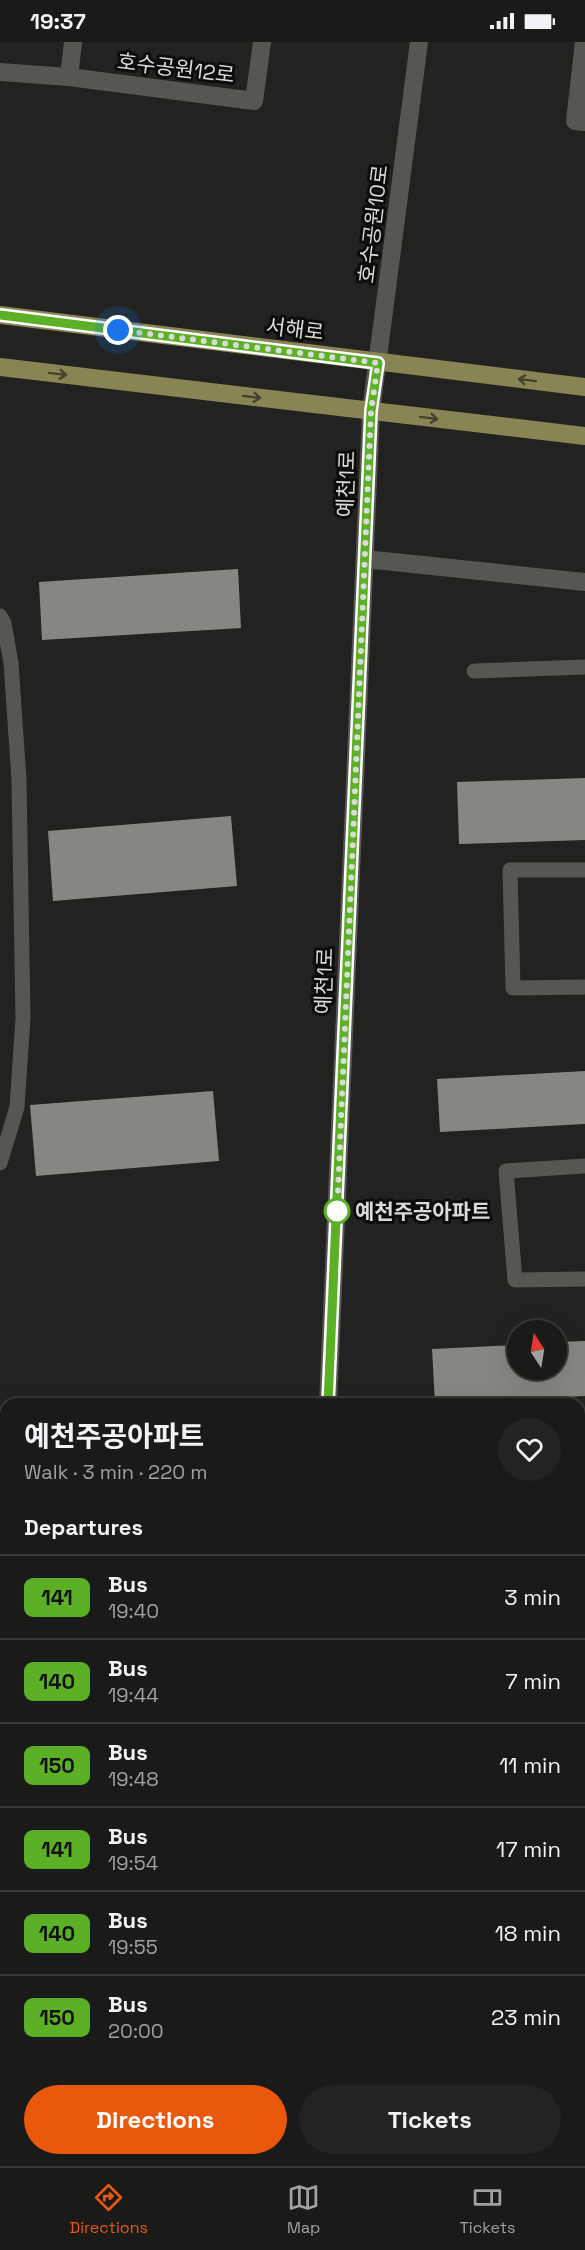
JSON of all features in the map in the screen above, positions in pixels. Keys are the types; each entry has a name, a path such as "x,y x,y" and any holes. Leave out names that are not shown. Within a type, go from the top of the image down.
{"main road":[{"name":"서해로","path":"0,315 585,387"},
{"path":"0,367 585,436"}],"street":[{"path":"69,77 73,42"},
{"name":"호수공원12로","path":"0,72 69,77 254,101 262,42"},
{"name":"호수공원10로","path":"371,411 419,42"},
{"path":"584,42 575,121 585,122"},
{"name":"예천1로","path":"328,1398 371,411"},
{"path":"365,559 585,582"}],"lane":[{"path":"0,616 4,623 11,663 19,780 23,1018 17,1107 0,1163"},
{"path":"474,671 585,667"},
{"path":"585,870 510,870 513,988 585,987"},
{"path":"585,1166 506,1171 515,1280 585,1279"}],"building":[{"path":"238,569 241,628 42,640 39,582"},
{"path":"585,778 585,840 459,844 457,782"},
{"path":"231,816 237,886 53,901 48,831"},
{"path":"585,1071 585,1124 440,1132 437,1079"},
{"path":"213,1091 219,1161 36,1176 30,1105"},
{"path":"585,1341 585,1396 435,1398 432,1349 507,1346 507,1380 567,1380 567,1342"}],"bus line":[{"name":"141","path":"0,315 378,363 371,411 328,1398"}],"place":[{"name":"예천주공아파트","path":"337,1211"}],"route":[{"path":"118,330 378,363 371,411 337,1216 337,1211"}]}
